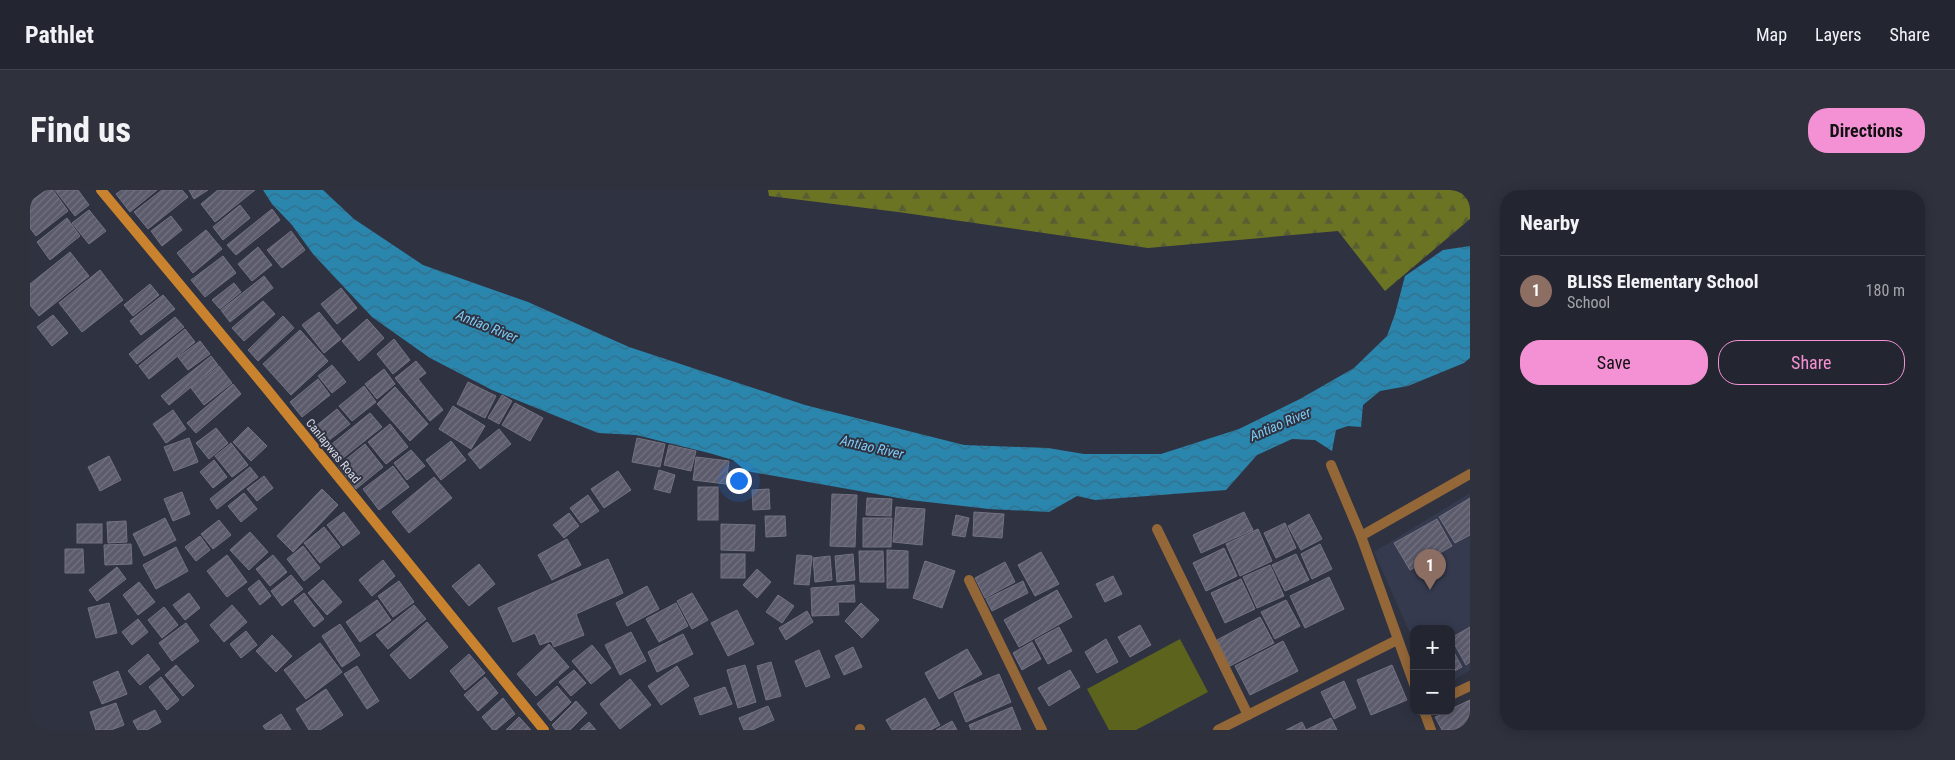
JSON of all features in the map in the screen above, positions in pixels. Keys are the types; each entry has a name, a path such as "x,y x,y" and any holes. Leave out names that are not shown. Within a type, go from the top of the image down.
{"street":[{"name":"Canlapwas Road","path":"101,190 266,388 544,730"},
{"path":"1331,466 1361,536 1410,674"},
{"path":"1361,536 1470,474"},
{"path":"1156,529 1248,715"},
{"path":"968,580 1042,730"},
{"path":"1218,730 1397,640"},
{"path":"1455,693 1470,686"},
{"path":"1425,715 1431,730"}],"shaded area":[{"path":"1470,493 1470,670 1455,679 1455,625 1410,625 1410,633 1374,552"}],"green space":[{"path":"768,190 1470,190 1470,219 1385,291 1338,231 1148,248 898,212 769,196"},
{"path":"1180,639 1208,692 1136,730 1109,730 1087,689"}],"water":[{"name":"Antiao River","path":"263,190 323,190 354,219 423,265 528,302 629,347 805,405 964,445 1048,448 1084,454 1161,454 1239,429 1300,399 1354,368 1387,336 1405,276 1443,250 1470,246 1470,358 1464,363 1408,386 1380,391 1363,405 1361,427 1348,426 1336,430 1332,451 1315,440 1292,439 1257,455 1226,490 1095,500 1077,496 1049,512 989,509 910,500 746,471 733,460 709,453 636,435 598,433 492,390 430,358 372,317 313,254 292,225 272,204"}],"building":[{"path":"46,190 53,190 68,211 36,236 30,228 30,202"},
{"path":"55,190 78,190 89,205 75,216"},
{"path":"122,190 157,190 130,212 116,194"},
{"path":"162,190 182,190 188,197 148,229 134,212"},
{"path":"189,190 208,190 194,199"},
{"path":"218,190 255,190 215,222 201,204"},
{"path":"240,205 250,218 223,240 213,227"},
{"path":"272,209 280,220 236,255 227,245"},
{"path":"89,210 106,231 89,244 72,223"},
{"path":"171,216 182,230 162,246 151,231"},
{"path":"67,218 80,236 50,260 37,242"},
{"path":"206,230 222,249 193,273 177,253"},
{"path":"291,231 305,250 282,268 267,250"},
{"path":"258,247 272,265 252,281 238,264"},
{"path":"70,252 89,276 39,316 30,305 30,284"},
{"path":"223,256 236,273 205,297 191,280"},
{"path":"100,270 123,300 82,332 59,303"},
{"path":"264,276 273,288 230,322 221,310"},
{"path":"234,283 241,292 220,309 212,300"},
{"path":"150,284 159,295 133,316 124,305"},
{"path":"341,288 357,308 337,324 321,304"},
{"path":"163,295 175,309 141,335 130,321"},
{"path":"263,301 275,314 244,341 232,328"},
{"path":"319,312 341,339 324,353 302,325"},
{"path":"53,315 68,333 52,346 37,327"},
{"path":"283,316 294,328 258,361 248,350"},
{"path":"175,317 184,327 137,364 129,354"},
{"path":"367,319 384,338 359,361 342,341"},
{"path":"185,329 195,342 149,379 139,366"},
{"path":"300,330 328,361 291,395 263,364"},
{"path":"394,339 410,360 393,374 377,354"},
{"path":"200,341 210,354 188,370 178,357"},
{"path":"211,356 218,365 169,405 161,396"},
{"path":"416,361 426,373 418,379 443,410 430,421 395,378"},
{"path":"332,365 346,382 332,393 318,376"},
{"path":"219,366 232,383 204,405 191,388"},
{"path":"384,369 395,384 377,399 365,384"},
{"path":"318,379 330,395 302,417 290,402"},
{"path":"468,382 496,396 485,418 457,404"},
{"path":"233,384 241,394 196,433 187,423"},
{"path":"364,386 376,402 352,421 339,406"},
{"path":"395,387 428,424 410,441 377,404"},
{"path":"502,395 512,401 499,424 488,418"},
{"path":"515,403 543,418 530,441 502,425"},
{"path":"453,406 485,426 471,449 439,429"},
{"path":"337,409 350,424 323,445 311,430"},
{"path":"173,410 186,429 166,443 153,424"},
{"path":"370,413 382,427 338,462 327,448"},
{"path":"390,424 408,447 386,464 368,442"},
{"path":"248,427 267,446 251,461 233,442"},
{"path":"216,428 228,443 209,459 196,443"},
{"path":"499,429 511,444 480,469 468,454"},
{"path":"189,438 198,462 174,471 164,447"},
{"path":"637,438 665,444 660,467 632,462"},
{"path":"451,441 466,460 441,480 426,460"},
{"path":"231,443 248,465 232,477 215,456"},
{"path":"365,444 383,467 356,489 338,466"},
{"path":"669,445 696,451 691,471 664,465"},
{"path":"411,450 425,466 407,480 394,463"},
{"path":"109,456 121,480 100,491 88,467"},
{"path":"696,457 729,461 726,484 693,480"},
{"path":"214,460 227,477 213,488 200,472"},
{"path":"393,466 409,487 379,510 363,489"},
{"path":"250,467 258,477 217,509 210,499"},
{"path":"659,470 675,475 670,493 654,489"},
{"path":"618,471 631,490 604,508 591,489"},
{"path":"264,476 273,488 257,501 247,489"},
{"path":"434,477 452,498 409,533 392,512"},
{"path":"698,487 718,487 718,520 698,520"},
{"path":"322,489 338,505 293,552 277,536"},
{"path":"769,489 770,509 753,510 752,490"},
{"path":"182,492 190,514 173,521 164,499"},
{"path":"244,493 257,509 241,522 228,506"},
{"path":"832,494 857,495 855,547 830,546"},
{"path":"588,495 599,511 581,523 570,508"},
{"path":"867,498 892,499 891,516 866,515"},
{"path":"1470,498 1470,535 1455,543 1439,517"},
{"path":"896,507 925,509 922,545 893,542"},
{"path":"344,512 360,533 343,546 327,525"},
{"path":"974,512 1004,514 1002,538 973,536"},
{"path":"1244,512 1253,530 1201,553 1193,535"},
{"path":"569,513 579,526 564,538 553,525"},
{"path":"1309,514 1322,539 1301,550 1288,526"},
{"path":"956,515 969,518 965,537 952,535"},
{"path":"765,516 785,516 786,536 766,537"},
{"path":"165,518 176,540 144,556 133,534"},
{"path":"863,518 892,518 891,547 863,547"},
{"path":"1437,519 1452,546 1410,570 1394,543"},
{"path":"219,520 231,535 213,549 201,534"},
{"path":"126,521 127,542 108,543 107,522"},
{"path":"1285,523 1296,548 1276,558 1264,533"},
{"path":"77,524 102,524 102,543 77,543"},
{"path":"721,524 755,525 754,551 721,550"},
{"path":"324,527 340,547 320,563 304,543"},
{"path":"1258,529 1272,561 1240,576 1226,544"},
{"path":"250,532 268,552 249,570 230,550"},
{"path":"200,536 210,550 196,561 185,547"},
{"path":"567,539 581,565 552,580 538,555"},
{"path":"131,544 132,564 105,565 104,545"},
{"path":"1320,544 1332,569 1312,579 1301,554"},
{"path":"303,546 320,568 304,581 287,559"},
{"path":"176,547 188,571 156,589 143,565"},
{"path":"1224,548 1237,576 1206,591 1193,563"},
{"path":"65,549 83,549 84,573 65,573"},
{"path":"887,550 908,551 908,588 887,588"},
{"path":"859,551 883,551 884,582 860,582"},
{"path":"1041,552 1059,584 1035,596 1018,565"},
{"path":"721,554 745,554 745,578 721,578"},
{"path":"853,554 855,580 837,582 835,556"},
{"path":"1296,554 1309,580 1285,591 1272,565"},
{"path":"227,555 247,582 227,597 207,571"},
{"path":"273,555 287,572 270,586 256,569"},
{"path":"797,555 812,556 809,585 794,584"},
{"path":"830,556 832,580 815,582 813,558"},
{"path":"608,559 623,593 576,614 584,635 554,647 551,641 540,645 535,633 513,642 498,608"},
{"path":"383,560 395,576 372,596 359,580"},
{"path":"925,561 955,571 942,608 913,598"},
{"path":"1005,562 1015,582 985,598 975,578"},
{"path":"479,564 495,584 469,606 452,586"},
{"path":"1270,565 1284,596 1257,608 1243,577"},
{"path":"117,567 126,579 97,601 89,590"},
{"path":"757,569 771,582 757,598 743,585"},
{"path":"291,575 303,589 282,606 271,591"},
{"path":"1113,576 1122,594 1105,602 1096,584"},
{"path":"1329,577 1344,609 1305,628 1290,596"},
{"path":"1241,579 1255,609 1225,623 1211,593"},
{"path":"259,580 271,596 260,605 248,589"},
{"path":"323,580 342,602 327,615 308,593"},
{"path":"399,581 414,602 393,617 378,596"},
{"path":"1023,581 1028,593 992,611 986,599"},
{"path":"139,582 155,602 138,615 123,595"},
{"path":"854,585 855,602 838,602 839,615 812,616 811,588"},
{"path":"647,586 659,609 627,626 616,603"},
{"path":"1057,590 1072,617 1019,647 1004,620"},
{"path":"189,593 200,608 185,620 173,605"},
{"path":"304,593 324,619 314,627 294,601"},
{"path":"692,593 708,620 692,629 677,601"},
{"path":"778,595 794,606 782,623 766,612"},
{"path":"377,600 391,620 360,642 346,622"},
{"path":"1286,600 1300,626 1275,639 1261,612"},
{"path":"109,603 117,633 96,638 88,608"},
{"path":"676,603 688,626 659,642 646,619"},
{"path":"861,603 879,620 862,638 845,621"},
{"path":"232,605 247,622 224,642 210,625"},
{"path":"414,605 426,619 388,649 376,635"},
{"path":"164,607 178,625 162,638 148,620"},
{"path":"737,610 754,644 728,656 711,623"},
{"path":"807,611 813,622 786,640 779,628"},
{"path":"1260,617 1274,643 1230,666 1217,640"},
{"path":"138,619 148,632 132,645 122,632"},
{"path":"427,622 448,647 410,679 390,655"},
{"path":"186,623 199,641 172,661 159,643"},
{"path":"340,624 360,655 342,667 322,636"},
{"path":"1140,625 1151,645 1130,657 1118,637"},
{"path":"1059,627 1072,651 1048,664 1035,640"},
{"path":"1470,627 1470,662 1466,665 1455,645 1455,636"},
{"path":"246,631 257,645 241,658 230,644"},
{"path":"631,632 646,661 620,675 605,645"},
{"path":"683,634 693,654 657,672 648,652"},
{"path":"272,635 292,656 276,672 256,651"},
{"path":"1106,639 1118,662 1097,673 1085,652"},
{"path":"1283,641 1298,671 1250,695 1235,666"},
{"path":"1032,642 1041,659 1022,670 1013,653"},
{"path":"320,643 342,672 306,699 284,670"},
{"path":"549,644 569,667 536,696 517,674"},
{"path":"592,645 611,668 591,684 572,661"},
{"path":"853,647 862,667 844,675 835,656"},
{"path":"967,649 982,674 939,699 925,673"},
{"path":"819,650 830,677 806,687 795,661"},
{"path":"148,654 160,669 140,685 128,671"},
{"path":"469,654 485,673 465,690 450,671"},
{"path":"1455,654 1462,667 1455,671"},
{"path":"771,662 781,696 766,700 757,666"},
{"path":"176,665 194,686 183,696 165,675"},
{"path":"745,665 756,702 738,708 727,670"},
{"path":"1392,665 1407,700 1371,715 1357,680"},
{"path":"357,666 379,701 367,709 344,674"},
{"path":"677,666 689,686 661,705 648,686"},
{"path":"574,670 586,683 571,696 559,682"},
{"path":"1070,670 1080,687 1049,706 1038,688"},
{"path":"118,671 127,694 102,704 93,682"},
{"path":"999,674 1011,702 966,722 954,693"},
{"path":"161,677 179,700 167,710 149,687"},
{"path":"485,677 498,693 478,711 464,695"},
{"path":"630,679 651,705 620,729 600,704"},
{"path":"1344,681 1356,708 1334,719 1321,692"},
{"path":"557,686 571,702 551,721 537,704"},
{"path":"725,687 732,704 700,715 694,698"},
{"path":"326,689 343,715 320,730 309,730 296,709"},
{"path":"503,698 515,714 496,730 493,730 482,717"},
{"path":"925,698 940,725 931,730 892,730 886,720"},
{"path":"1470,700 1470,730 1442,730 1435,717 1455,715 1455,707"},
{"path":"576,701 587,713 570,730 556,730 552,725"},
{"path":"116,703 124,725 111,730 96,730 90,712"},
{"path":"768,706 774,720 752,730 744,730 739,718"},
{"path":"1012,707 1021,730 971,730 969,725"},
{"path":"155,710 161,722 147,730 138,730 133,721"},
{"path":"281,714 291,730 266,730 263,726"},
{"path":"519,717 531,730 506,730"},
{"path":"1331,718 1337,730 1306,730"},
{"path":"952,721 957,730 936,730"},
{"path":"589,722 596,730 580,730"},
{"path":"1302,722 1306,730 1286,730"}],"place":[{"name":"BLISS Elementary School","path":"1430,590"}]}
